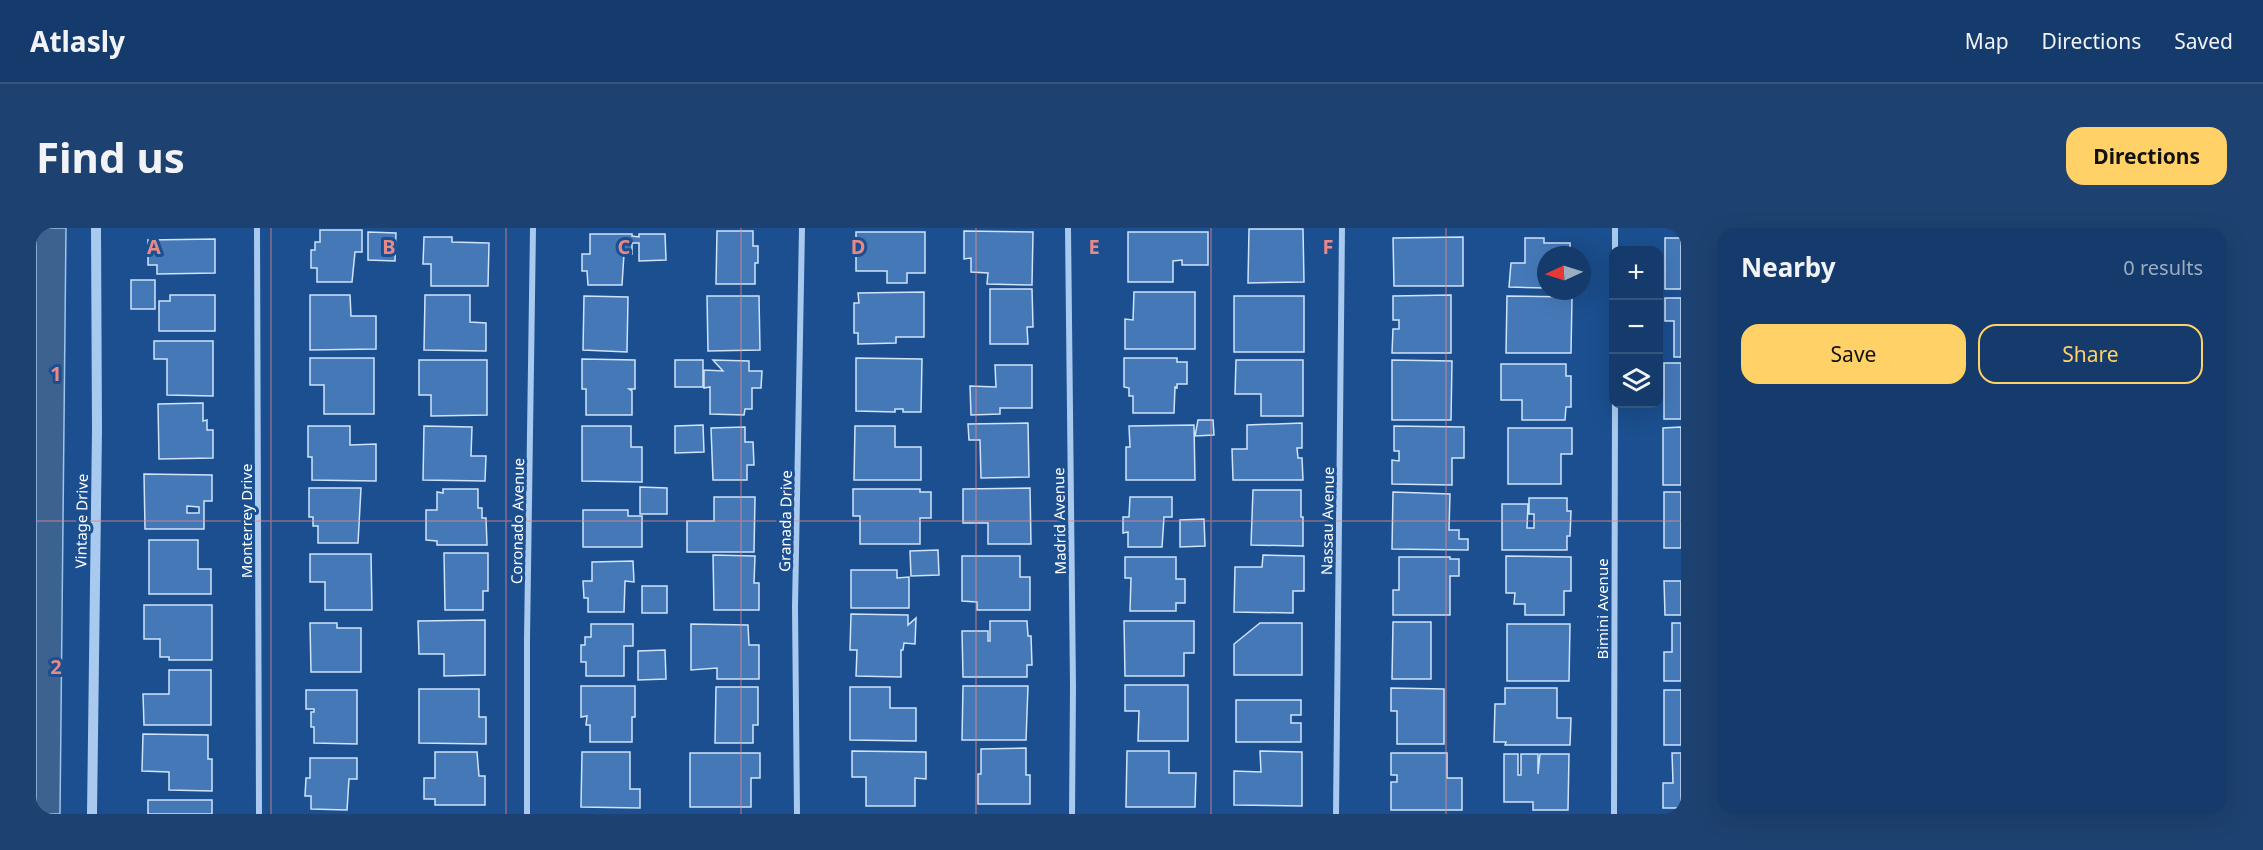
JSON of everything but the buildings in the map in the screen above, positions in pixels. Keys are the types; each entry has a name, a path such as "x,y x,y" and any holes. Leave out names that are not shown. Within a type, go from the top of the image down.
{"street":[{"name":"Vintage Drive","path":"92,814 97,430 96,228"},
{"name":"Monterrey Drive","path":"257,228 259,814"},
{"name":"Coronado Avenue","path":"527,814 533,228"},
{"name":"Granada Drive","path":"797,814 795,607 802,228"},
{"name":"Madrid Avenue","path":"1068,228 1073,687 1072,814"},
{"name":"Nassau Avenue","path":"1336,814 1342,228"},
{"path":"1615,228 1615,246"},
{"name":"Bimini Avenue","path":"1614,814 1615,408"}],"water":[{"path":"36,228 66,228 60,814 36,814"}]}
